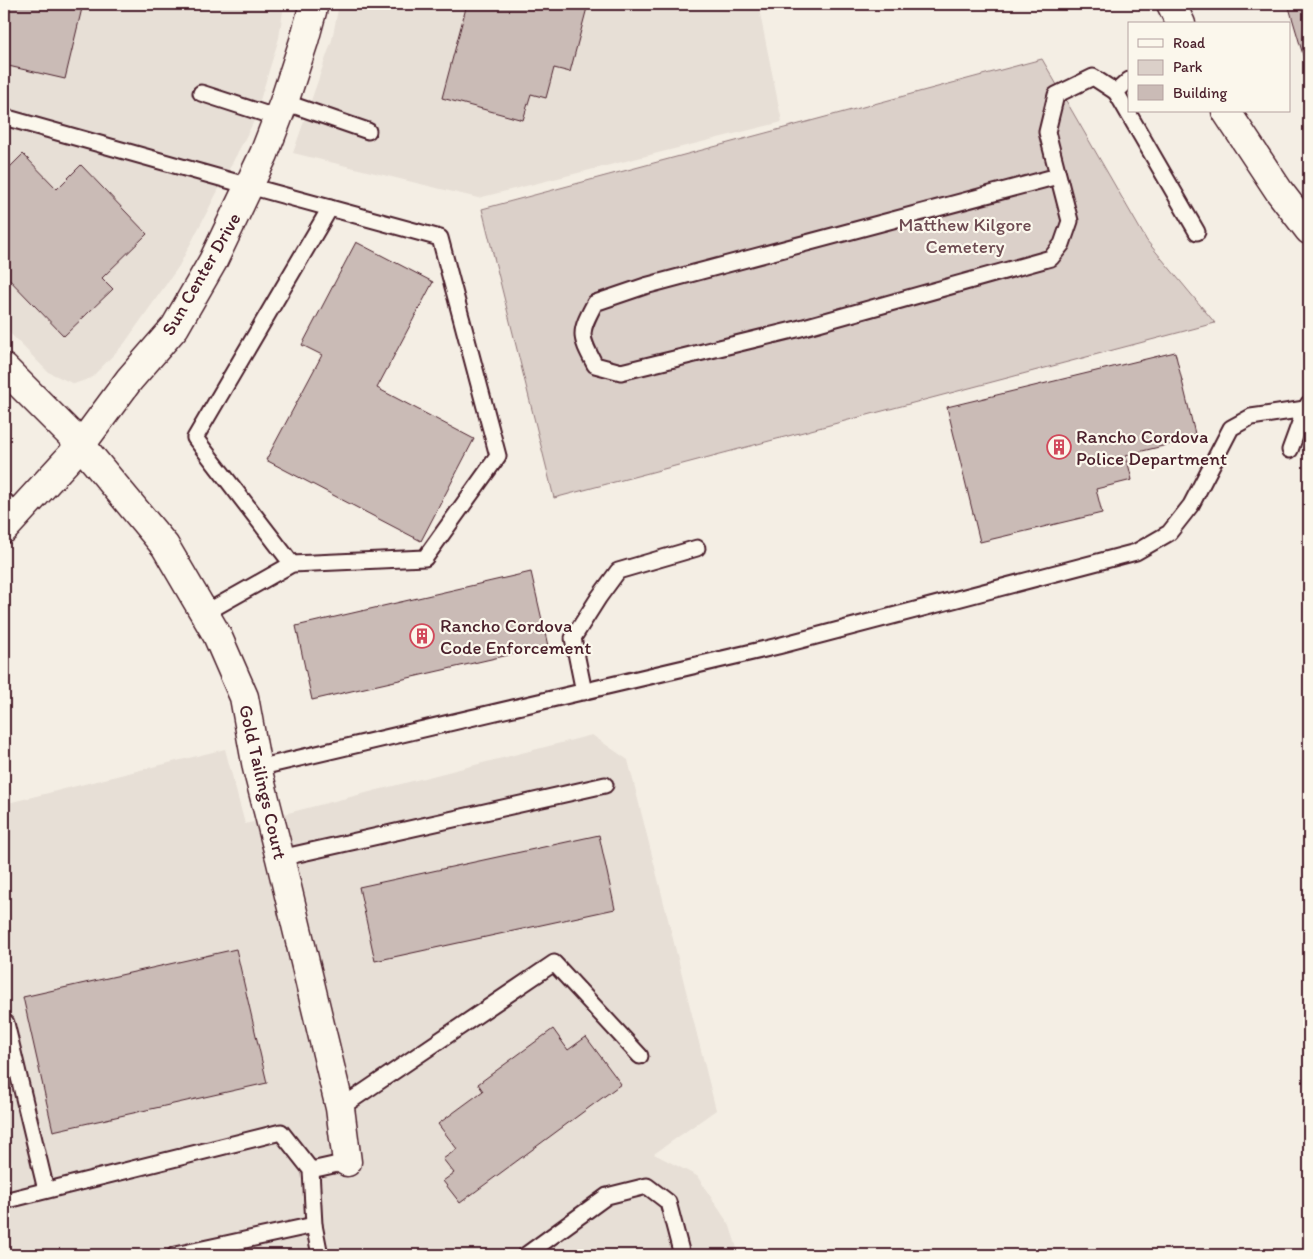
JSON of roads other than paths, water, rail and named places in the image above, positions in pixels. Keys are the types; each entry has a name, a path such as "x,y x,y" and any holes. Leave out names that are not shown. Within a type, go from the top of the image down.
{"street":[{"name":"Sun Center Drive","path":"8,515 80,445 129,380 175,327 213,261 264,154 304,41 314,4"},
{"path":"1171,4 1180,22"},
{"path":"1227,112 1279,191 1309,230"},
{"name":"Gold Tailings Court","path":"4,368 80,445 165,546 217,635 244,698 257,768 340,1108 346,1162"}],"lane":[{"path":"1058,176 645,286 595,303 583,326 584,344 596,365 621,372 797,329 1051,258 1062,244 1070,221 1047,132 1056,95 1093,77 1116,92 1197,232"},
{"path":"1116,92 1128,81"},
{"path":"200,93 368,131"},
{"path":"4,117 440,238 498,456 425,558 292,564 205,612"},
{"path":"292,564 196,438 330,208"},
{"path":"1290,450 1307,406"},
{"path":"257,768 784,644 1136,552 1169,533 1191,505 1231,428 1251,417 1307,406"},
{"path":"584,692 573,638 618,571 698,548"},
{"path":"280,858 605,784"},
{"path":"340,1108 554,963 640,1056"},
{"path":"4,1023 6,1023 46,1190"},
{"path":"4,1201 281,1132 311,1170 314,1224 320,1255"},
{"path":"311,1170 346,1162"},
{"path":"526,1255 607,1196 648,1186 668,1202 682,1255"},
{"path":"175,1255 314,1224"}],"place":[{"name":"Rancho Cordova Police Department","path":"1059,447"},
{"name":"Rancho Cordova Code Enforcement","path":"422,636"}],"park label":[{"name":"Matthew Kilgore Cemetery","path":"965,235"}]}
